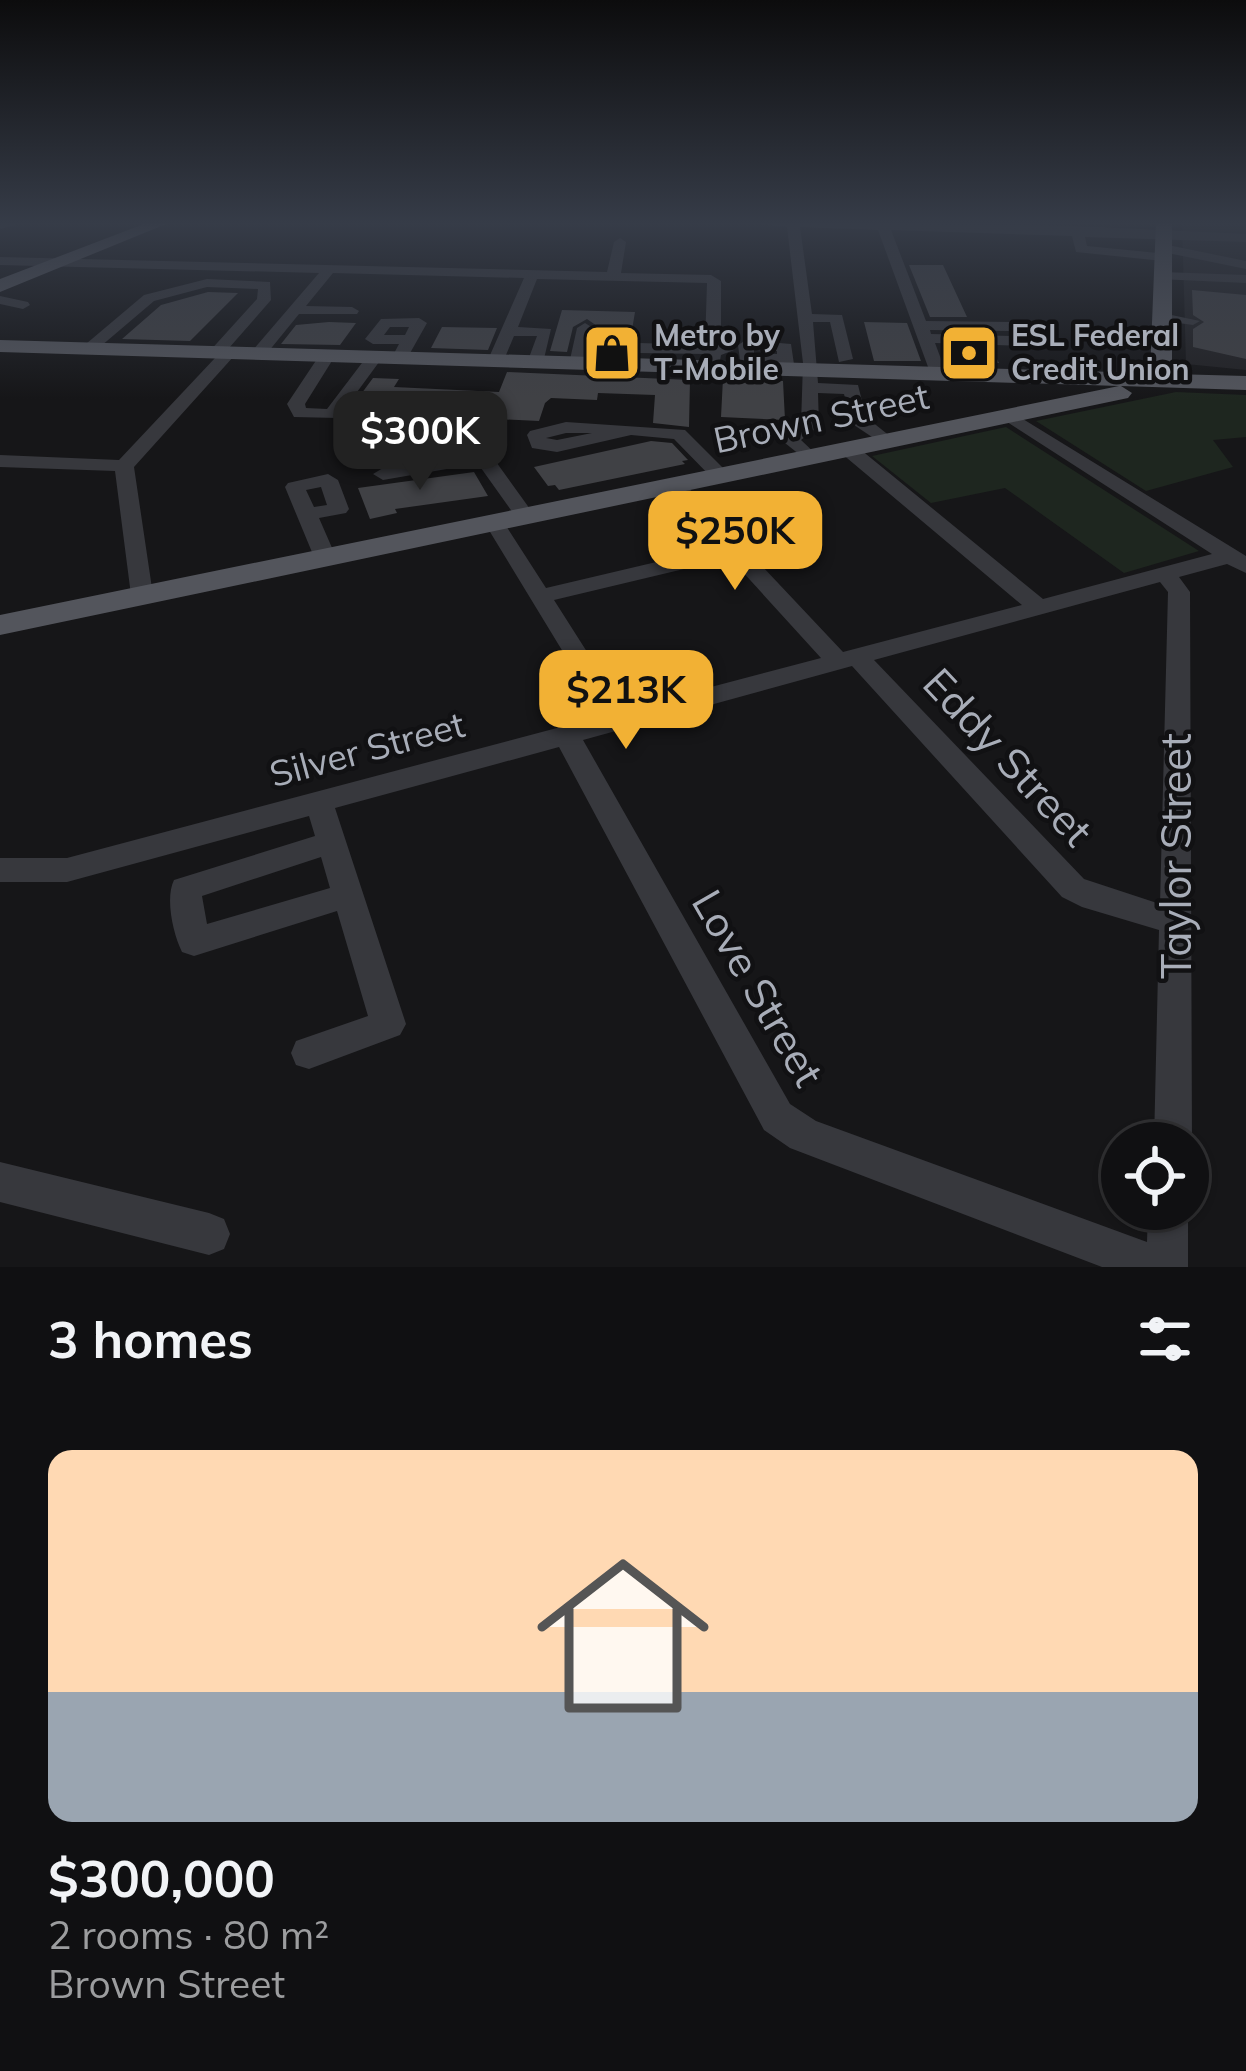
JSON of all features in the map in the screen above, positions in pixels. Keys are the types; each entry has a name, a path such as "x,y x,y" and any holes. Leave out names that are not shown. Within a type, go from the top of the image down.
{"main road":[{"path":"1161,380 1163,281"},
{"path":"0,346 374,358 404,349 496,362 713,359 798,372 1246,382"},
{"name":"Brown Street","path":"0,625 1153,386 1161,380"}],"street":[{"path":"258,354 320,281"},
{"path":"496,362 529,281"},
{"path":"713,281 713,359"},
{"path":"798,372 806,318 801,281"},
{"path":"903,281 939,375"},
{"path":"88,349 149,298 207,283 265,285 264,300 124,466 142,595"},
{"path":"0,300 23,305"},
{"path":"295,310 352,311"},
{"path":"806,318 836,315 845,359"},
{"path":"1162,316 1193,321"},
{"path":"1014,327 1022,341 922,331 1014,327"},
{"path":"577,364 585,328"},
{"path":"508,332 546,332 535,363"},
{"path":"640,348 713,359 746,350 746,345 784,347 798,372 810,426 789,440 810,457"},
{"path":"327,356 296,404 300,412 332,414 374,358"},
{"path":"798,372 852,388 857,419 886,441"},
{"path":"1010,416 1238,561"},
{"path":"625,431 680,434 721,476"},
{"path":"848,449 1040,608"},
{"path":"383,474 464,460 487,463 525,516"},
{"path":"0,461 124,466"},
{"path":"0,477 76,464"},
{"name":"Eddy Street","path":"675,485 1072,888 1176,922"},
{"path":"306,514 325,557"},
{"path":"494,522 618,722"},
{"path":"540,596 735,550"},
{"name":"Silver Street","path":"5,877 67,870 1166,574 1238,561"},
{"name":"Taylor Street","path":"1166,574 1178,590 1173,1122"},
{"name":"Love Street","path":"566,735 776,1118 804,1135 1162,1267"},
{"path":"309,1053 388,1024 319,802"},
{"path":"332,842 185,889 194,942 347,895"},
{"path":"0,1182 209,1234"},
{"path":"1162,1267 1166,1230"}],"shaded area":[{"path":"1184,281 1246,281 1246,370 1186,364"},
{"path":"1176,392 1246,395 1246,437 1213,440 1233,467 1146,491 1036,421"},
{"path":"1006,427 1199,551 1124,573 1005,488 931,503 872,456"}],"building":[{"path":"916,281 950,281 967,317 930,317"},
{"path":"1192,290 1246,295 1246,359 1193,347 1193,329 1204,322 1193,315"},
{"path":"208,292 238,293 190,341 122,339 161,305"},
{"path":"562,310 635,312 628,354 592,352 597,326 587,319 573,327 567,352 550,351"},
{"path":"864,322 907,323 921,361 874,361"},
{"path":"356,323 340,345 281,344 296,325"},
{"path":"442,327 497,328 488,350 431,348"},
{"name":"ESL Federal Credit Union","path":"942,348 992,349 999,363 947,362"},
{"path":"507,372 690,380 689,427 653,423 655,395 598,393 597,400 551,398 539,421 473,418 460,448 393,445 397,437 390,437 407,407 353,405 373,378 399,379 394,387 499,392"},
{"path":"723,378 783,381 785,420 721,417"},
{"path":"651,441 672,443 688,460 559,490 548,486 534,467"},
{"path":"474,472 488,496 395,509 397,513 370,519 358,488"}],"place":[{"name":"Metro by T-Mobile","path":"612,353"},
{"name":"ESL Federal Credit Union","path":"969,353"}]}
